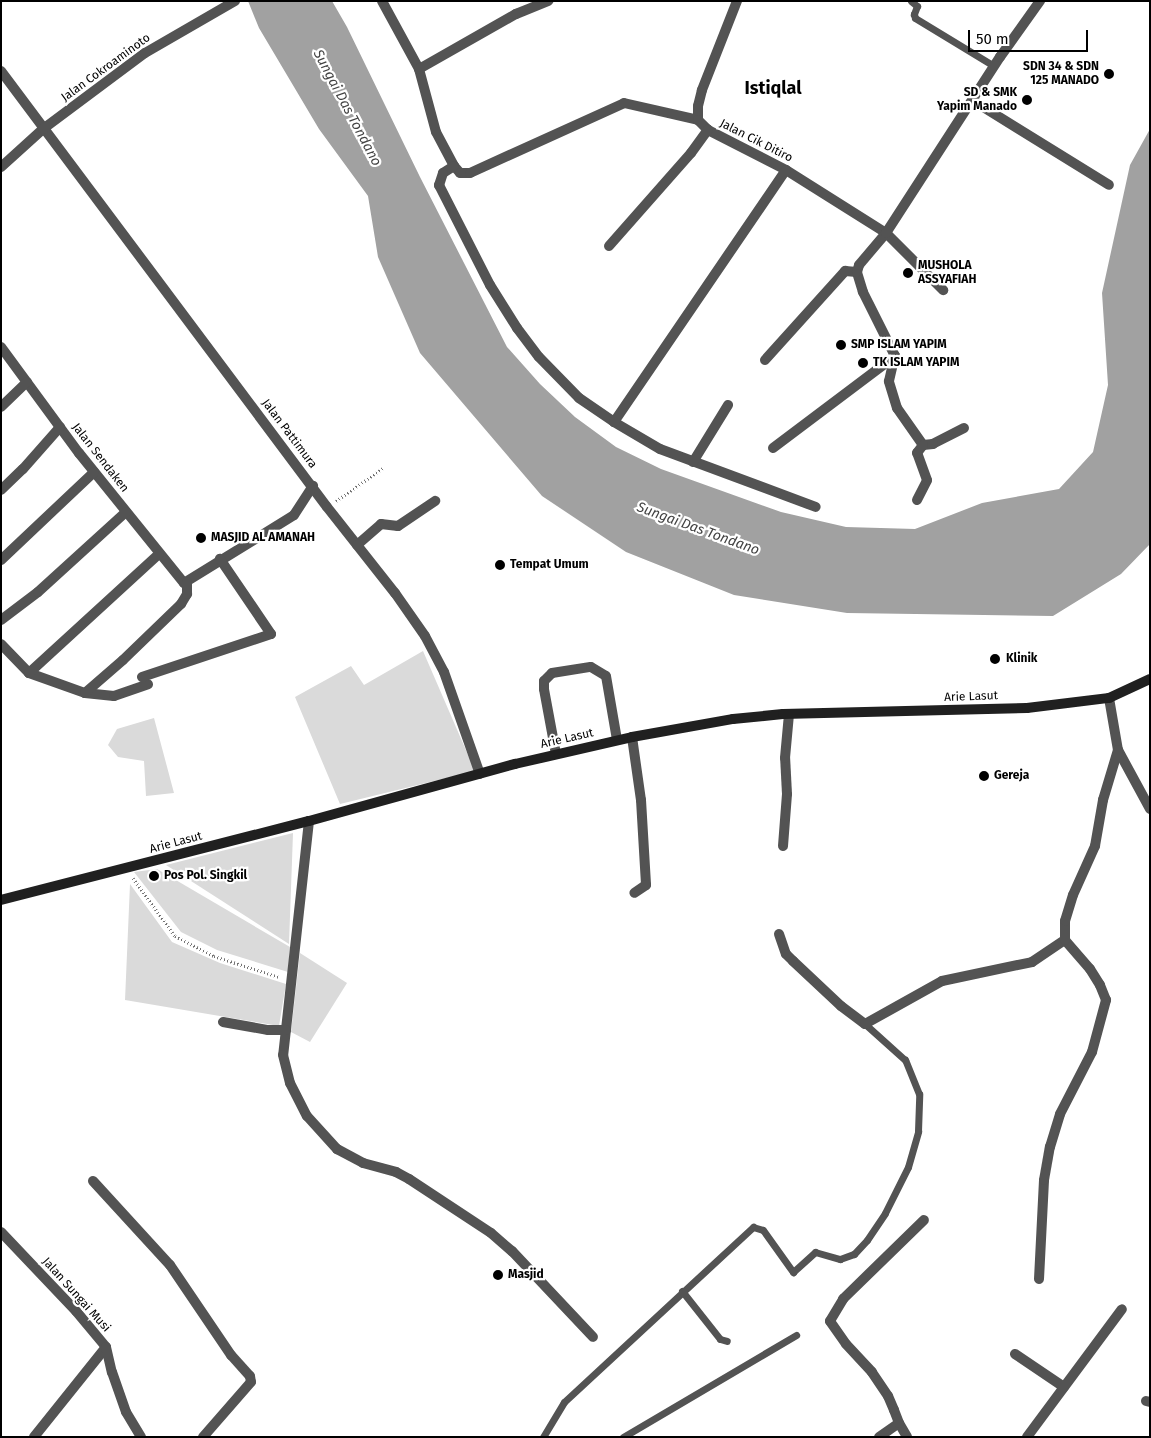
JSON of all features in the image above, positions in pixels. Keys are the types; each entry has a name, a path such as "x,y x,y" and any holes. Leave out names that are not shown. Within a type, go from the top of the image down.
{"main road":[{"name":"Arie Lasut","path":"1,900 126,870 556,754 632,737 732,719 789,714 1027,708 1109,698 1150,679"}],"street":[{"name":"Jalan Cokroaminoto","path":"1,167 44,129 145,54 235,1"},
{"path":"382,1 419,69 436,132 454,166 460,173 470,173 624,103 698,120 698,106 702,90 737,1"},
{"path":"419,69 516,14 548,1"},
{"path":"923,445 896,408 889,381 895,356 863,292 857,272 863,259 886,233 994,66 1040,1"},
{"name":"Jalan Pattimura","path":"1,71 327,507 395,593 425,636 444,672 480,774"},
{"path":"972,100 1109,185"},
{"name":"Jalan Cik Ditiro","path":"698,120 708,130 786,170 886,233 943,290"},
{"path":"609,246 691,153 708,130"},
{"path":"454,166 443,173 439,185 494,292 517,328 539,357 579,398 614,422 660,449 816,507"},
{"path":"614,422 786,170"},
{"path":"765,360 845,272 857,272"},
{"name":"Jalan Sendaken","path":"1,347 94,472 159,554 184,581"},
{"path":"773,448 895,356"},
{"path":"1,407 27,382"},
{"path":"693,462 728,405"},
{"path":"1,490 23,469 60,427"},
{"path":"917,500 927,480 917,453 923,445 934,444 964,428"},
{"path":"1,560 94,472"},
{"path":"85,693 123,660 181,604 187,594 184,581 294,515 312,486"},
{"path":"357,545 381,524 398,526 435,501"},
{"path":"1,620 38,592 126,512"},
{"path":"29,674 159,554"},
{"path":"1,644 29,674 85,693 114,696 145,681 271,634 220,559"},
{"path":"556,754 544,689 546,676 552,674 591,667 606,676 617,740"},
{"path":"1109,698 1118,750 1150,809"},
{"path":"783,846 787,794 785,758 789,714"},
{"path":"632,737 641,800 646,885 634,894"},
{"path":"1039,1278 1044,1180 1050,1147 1060,1114 1092,1052 1106,1000 1100,985 1090,969 1065,940 1063,931 1067,911 1095,846 1103,800 1118,750"},
{"path":"309,821 284,1055 290,1083 306,1116 337,1149 409,1179 491,1233 512,1251 594,1337"},
{"path":"779,934 786,954 841,1006 865,1024 942,981 1032,962 1065,940"},
{"path":"223,1022 268,1030 286,1030"},
{"path":"93,1181 170,1265 231,1355 250,1376 251,1382 203,1437"},
{"path":"908,1437 898,1423 888,1396 830,1321 844,1299 924,1220"},
{"name":"Jalan Sungai Musi","path":"1,1232 106,1347 112,1372 126,1412 141,1437"},
{"path":"1027,1437 1122,1309"},
{"path":"34,1437 106,1347"},
{"path":"1015,1354 1064,1387"},
{"path":"879,1437 898,1423"}],"lane":[{"path":"911,1 917,6 914,14 915,18 994,66"},
{"path":"543,1437 564,1402 753,1227 763,1230 793,1272 815,1252 840,1259 854,1254 867,1240 885,1213 908,1167 918,1131 919,1094 905,1060 865,1024"},
{"path":"682,1291 720,1339 727,1341"},
{"path":"622,1437 796,1335"}],"path":[{"path":"327,507 383,468"},
{"path":"126,870 175,936 214,956 292,981"}],"shaded area":[{"path":"423,651 475,771 340,804 295,697 351,666 364,685"},
{"path":"154,718 174,793 146,796 144,761 118,757 108,745 117,729"},
{"path":"293,833 289,944 166,865"},
{"path":"157,869 290,947 288,972 217,950 181,932 134,872"},
{"path":"130,884 172,942 220,963 286,984 279,1026 125,1000"},
{"path":"300,953 347,983 310,1042 291,1032"}],"water":[{"name":"Sungai Das Tondano","path":"248,1 332,1 347,27 420,177 507,347 540,384 575,417 616,447 661,469 781,512 846,527 915,529 982,503 1059,489 1093,452 1108,385 1102,293 1130,165 1150,129 1150,544 1121,574 1053,616 847,613 734,595 626,552 542,496 420,353 378,257 368,196 319,129 259,28"}],"place":[{"name":"SDN 34 & SDN 125 MANADO","path":"1109,74"},
{"name":"SD & SMK Yapim Manado","path":"1027,100"},
{"name":"MUSHOLA ASSYAFIAH","path":"908,273"},
{"name":"SMP ISLAM YAPIM","path":"841,345"},
{"name":"TK ISLAM YAPIM","path":"863,363"},
{"name":"MASJID AL AMANAH","path":"201,538"},
{"name":"Tempat Umum","path":"500,565"},
{"name":"Klinik","path":"995,659"},
{"name":"Gereja","path":"984,776"},
{"name":"Pos Pol. Singkil","path":"154,876"},
{"name":"Masjid","path":"498,1275"}],"district":[{"name":"Istiqlal","path":"773,88"}]}
